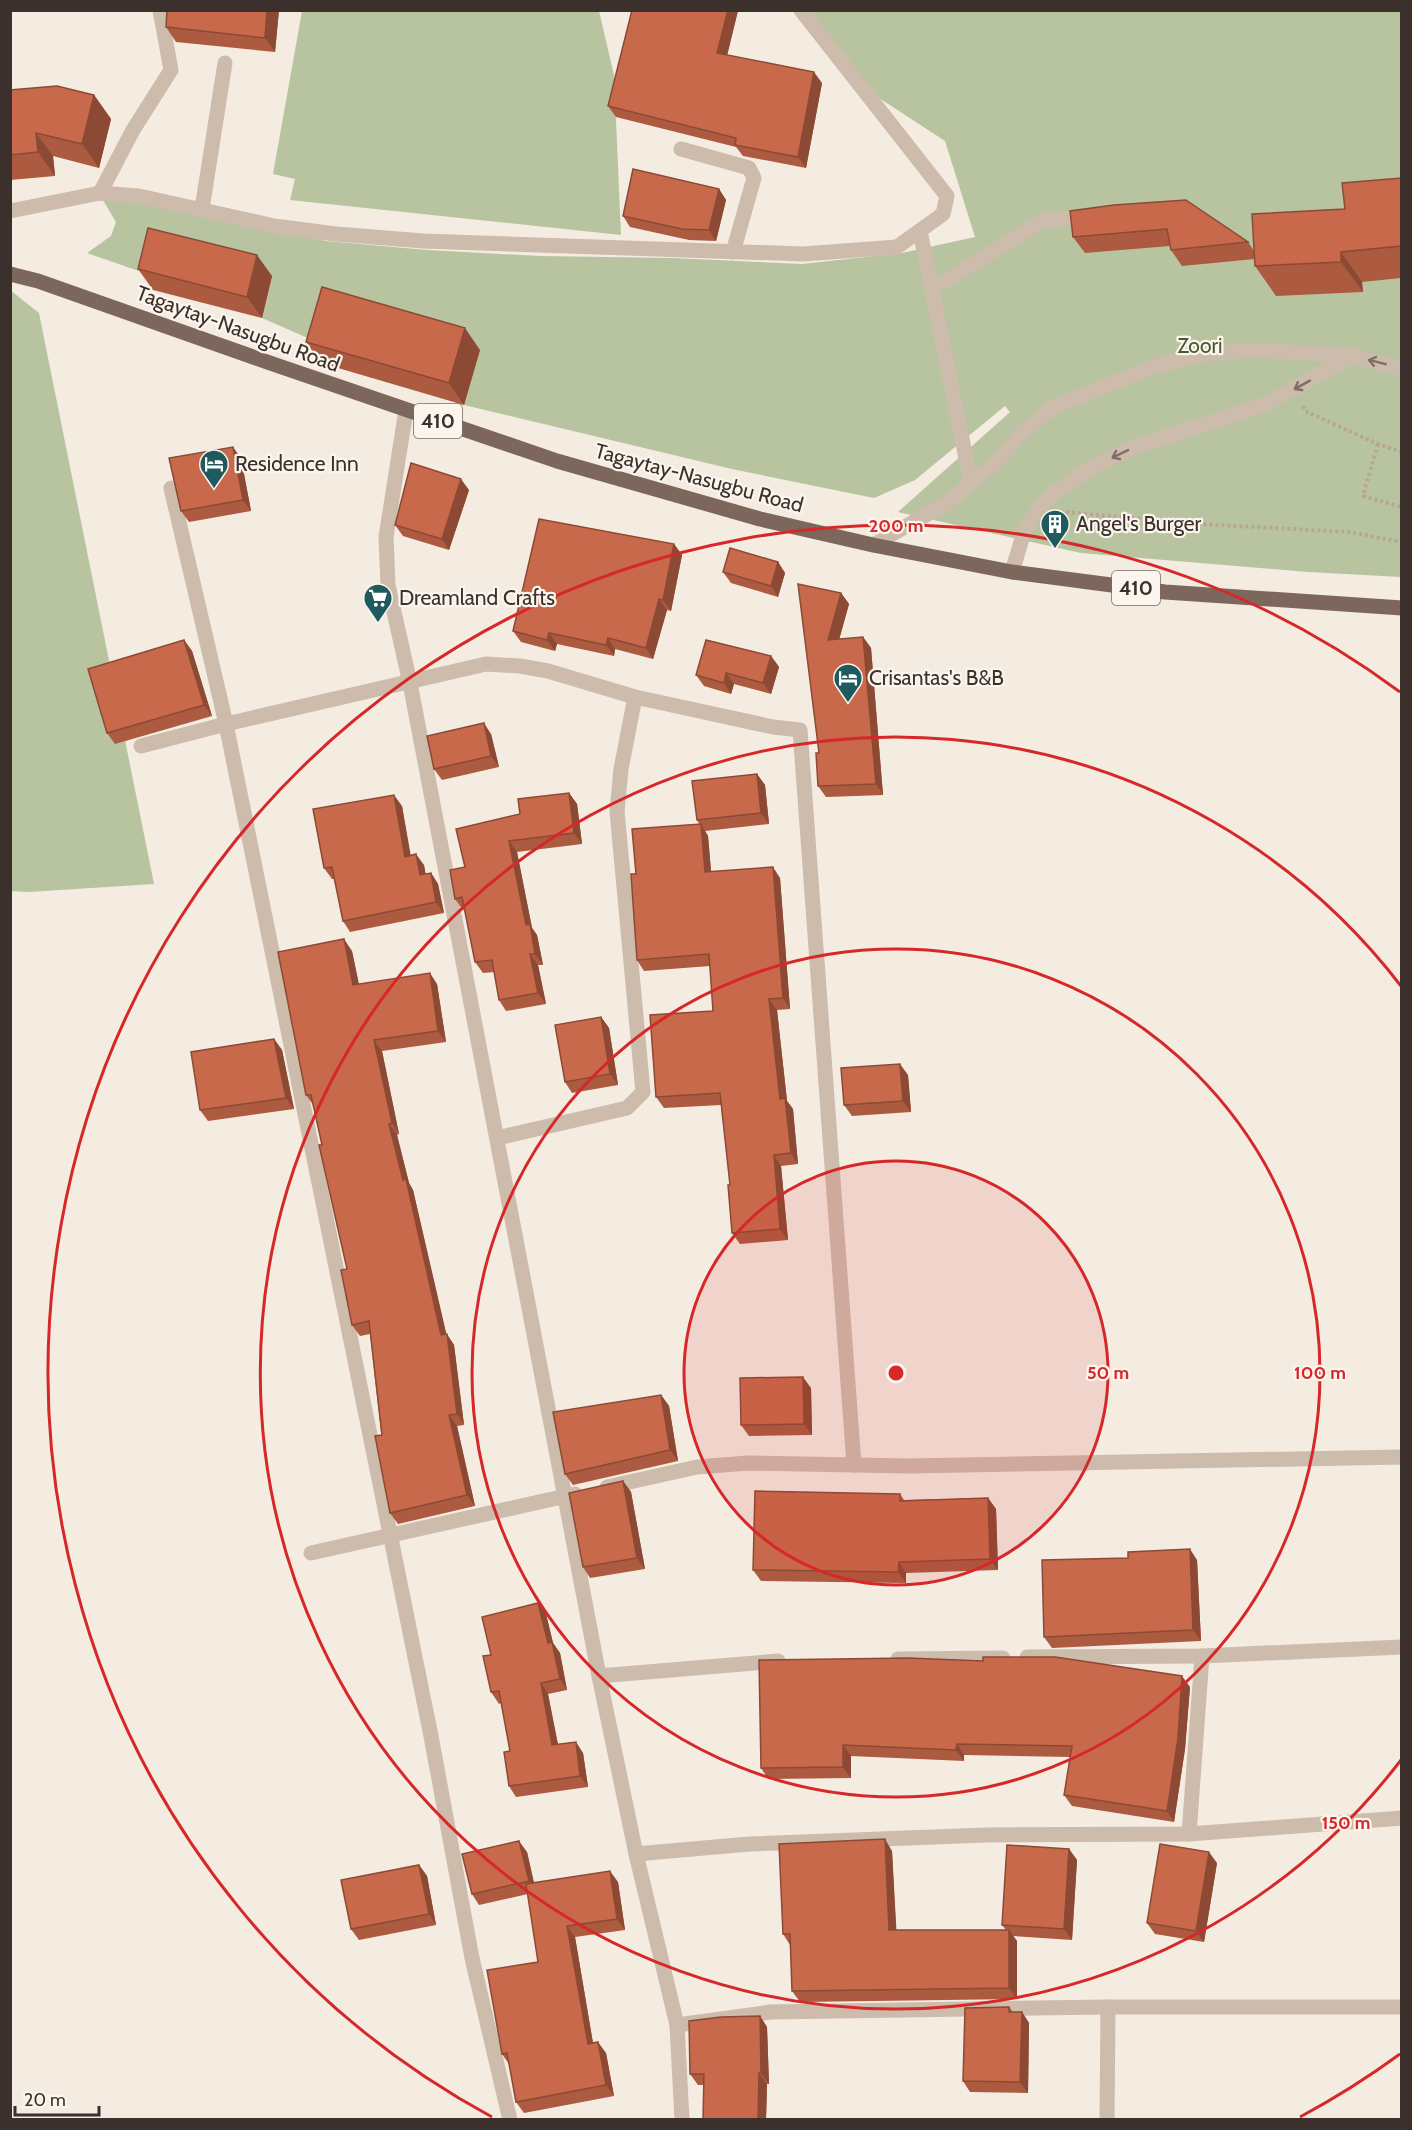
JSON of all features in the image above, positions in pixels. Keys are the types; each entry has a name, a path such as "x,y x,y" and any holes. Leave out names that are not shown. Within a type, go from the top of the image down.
{"main road":[{"name":"Tagaytay-Nasugbu Road","path":"10,274 49,285 557,461 715,507 873,545 1012,572 1165,592 1401,608"}],"street":[{"path":"100,193 133,130 171,70 160,10"},
{"path":"10,211 100,193 139,196 274,226 423,241 803,254 897,247 943,214 947,196 801,10"},
{"path":"202,209 225,63"},
{"path":"681,149 749,168 754,178 733,252"},
{"path":"933,289 1042,221 1101,215"},
{"path":"920,231 971,483"},
{"path":"873,545 947,503 997,461 1024,431 1054,407 1153,367 1205,354 1253,350 1352,356 1401,369"},
{"path":"1012,572 1024,532 1038,509 1054,493 1092,467 1134,447 1266,404 1352,356"},
{"path":"406,410 386,537 388,585 410,683 599,1676 636,1854 677,2025 682,2120"},
{"path":"171,488 226,724 431,1736 472,1958 510,2120"},
{"path":"141,746 486,664 520,666 548,671 635,697 773,727 800,730 854,1465"},
{"path":"496,1138 627,1108 643,1092 617,811 621,769 635,697"},
{"path":"311,1553 697,1467 748,1463 909,1466 1401,1457"},
{"path":"885,1659 1202,1656 1401,1647"},
{"path":"1189,1834 1202,1656"},
{"path":"599,1676 757,1661 792,1660"},
{"path":"636,1854 749,1844 986,1835 1189,1834 1401,1818"},
{"path":"677,2025 771,2013 1108,2007 1401,2007"},
{"path":"1107,2120 1108,2007"}],"path":[{"path":"1298,387 1305,411 1401,452"},
{"path":"1378,444 1363,496 1401,507"},
{"path":"1038,509 1199,524 1349,532 1401,542"}],"green space":[{"path":"302,11 599,11 614,75 621,235 290,200 295,179 273,174"},
{"name":"Zoori","path":"793,11 1401,11 1401,577 1308,572 1081,553 898,512 1010,412 1005,406 915,480 874,498 732,469 464,405 480,350 326,346 262,318 272,276 156,277 87,253 111,236 116,222 103,200 166,203 326,241 427,250 540,256 673,258 802,264 902,253 975,237 945,141 853,81"},
{"path":"10,290 39,313 154,884 29,892 11,891"}],"building":[{"path":"167,10 267,10 265,38 166,27"},
{"path":"632,10 728,10 717,53 814,72 798,157 735,145 736,138 608,106"},
{"path":"57,86 94,95 82,144 36,133 38,152 10,155 10,90"},
{"path":"633,169 719,189 709,230 682,229 623,216"},
{"path":"1401,178 1401,246 1341,252 1341,262 1255,266 1252,214 1345,209 1342,183"},
{"path":"1186,200 1248,242 1171,250 1167,229 1073,237 1070,211 1114,205"},
{"path":"148,228 257,255 247,297 138,269"},
{"path":"322,287 465,328 449,383 306,342"},
{"name":"Residence Inn","path":"233,447 243,500 181,511 169,458"},
{"path":"411,463 461,479 442,539 395,525"},
{"path":"539,519 674,544 663,600 659,599 646,648 608,638 606,645 549,633 547,640 513,631"},
{"path":"730,548 778,562 771,586 723,572"},
{"path":"798,584 841,593 828,640 863,637 876,784 818,786 816,753 819,753"},
{"path":"184,640 204,705 107,733 88,669"},
{"path":"706,640 771,656 763,683 726,673 724,683 696,675"},
{"path":"484,723 491,756 434,769 427,736"},
{"path":"757,774 761,813 697,820 692,781"},
{"path":"569,793 574,833 509,841 526,925 530,924 535,954 530,954 538,993 499,1000 492,960 475,962 462,897 455,899 450,870 465,867 456,829 520,814 518,799"},
{"path":"394,795 405,857 416,854 420,875 431,873 436,902 343,921 332,867 324,868 313,809"},
{"path":"701,824 705,872 773,867 783,998 769,999 780,1099 785,1098 791,1153 774,1155 780,1229 732,1233 728,1185 730,1185 720,1093 656,1097 650,1015 713,1011 709,954 637,960 631,874 636,874 632,829"},
{"path":"344,939 353,985 430,973 438,1031 374,1040 392,1123 389,1124 403,1180 406,1179 441,1335 447,1334 457,1414 449,1415 467,1495 390,1513 375,1436 382,1435 369,1321 352,1325 341,1270 347,1269 319,1145 322,1145 311,1095 306,1095 278,952"},
{"path":"601,1017 610,1074 565,1082 555,1025"},
{"path":"274,1039 286,1098 200,1110 191,1052"},
{"path":"900,1064 903,1101 844,1105 841,1068"},
{"path":"803,1377 804,1424 741,1425 740,1378"},
{"path":"661,1395 670,1450 565,1474 553,1412"},
{"path":"623,1481 637,1558 583,1567 569,1493"},
{"path":"755,1491 900,1494 900,1501 988,1498 990,1559 899,1562 898,1572 753,1570"},
{"path":"1190,1549 1193,1630 1044,1637 1042,1560 1128,1558 1128,1552"},
{"path":"538,1603 548,1643 552,1642 560,1679 541,1683 552,1745 576,1742 580,1776 509,1786 504,1752 510,1751 499,1691 491,1692 483,1656 491,1655 482,1617"},
{"path":"983,1657 1055,1657 1182,1676 1178,1738 1167,1811 1064,1795 1072,1746 957,1744 956,1750 843,1745 843,1767 761,1768 759,1660 908,1658 983,1661"},
{"path":"885,1839 889,1930 1009,1930 1009,1988 792,1991 790,1934 783,1934 779,1844"},
{"path":"519,1841 529,1881 472,1894 462,1854"},
{"path":"1160,1844 1209,1852 1196,1931 1147,1923"},
{"path":"1007,1845 1069,1849 1064,1929 1002,1925"},
{"path":"419,1865 429,1914 351,1929 341,1880"},
{"path":"610,1871 617,1919 567,1926 588,2044 598,2042 606,2085 516,2102 507,2053 502,2054 487,1970 538,1962 526,1884"},
{"path":"1009,2007 1009,2012 1022,2012 1020,2082 963,2081 965,2008"},
{"path":"760,2016 761,2073 759,2073 758,2120 703,2120 704,2074 690,2074 689,2021"}],"place":[{"name":"Residence Inn","path":"214,490"},
{"name":"Angel's Burger","path":"1055,550"},
{"name":"Dreamland Crafts","path":"378,624"},
{"name":"Crisantas's B&B","path":"848,704"}]}
